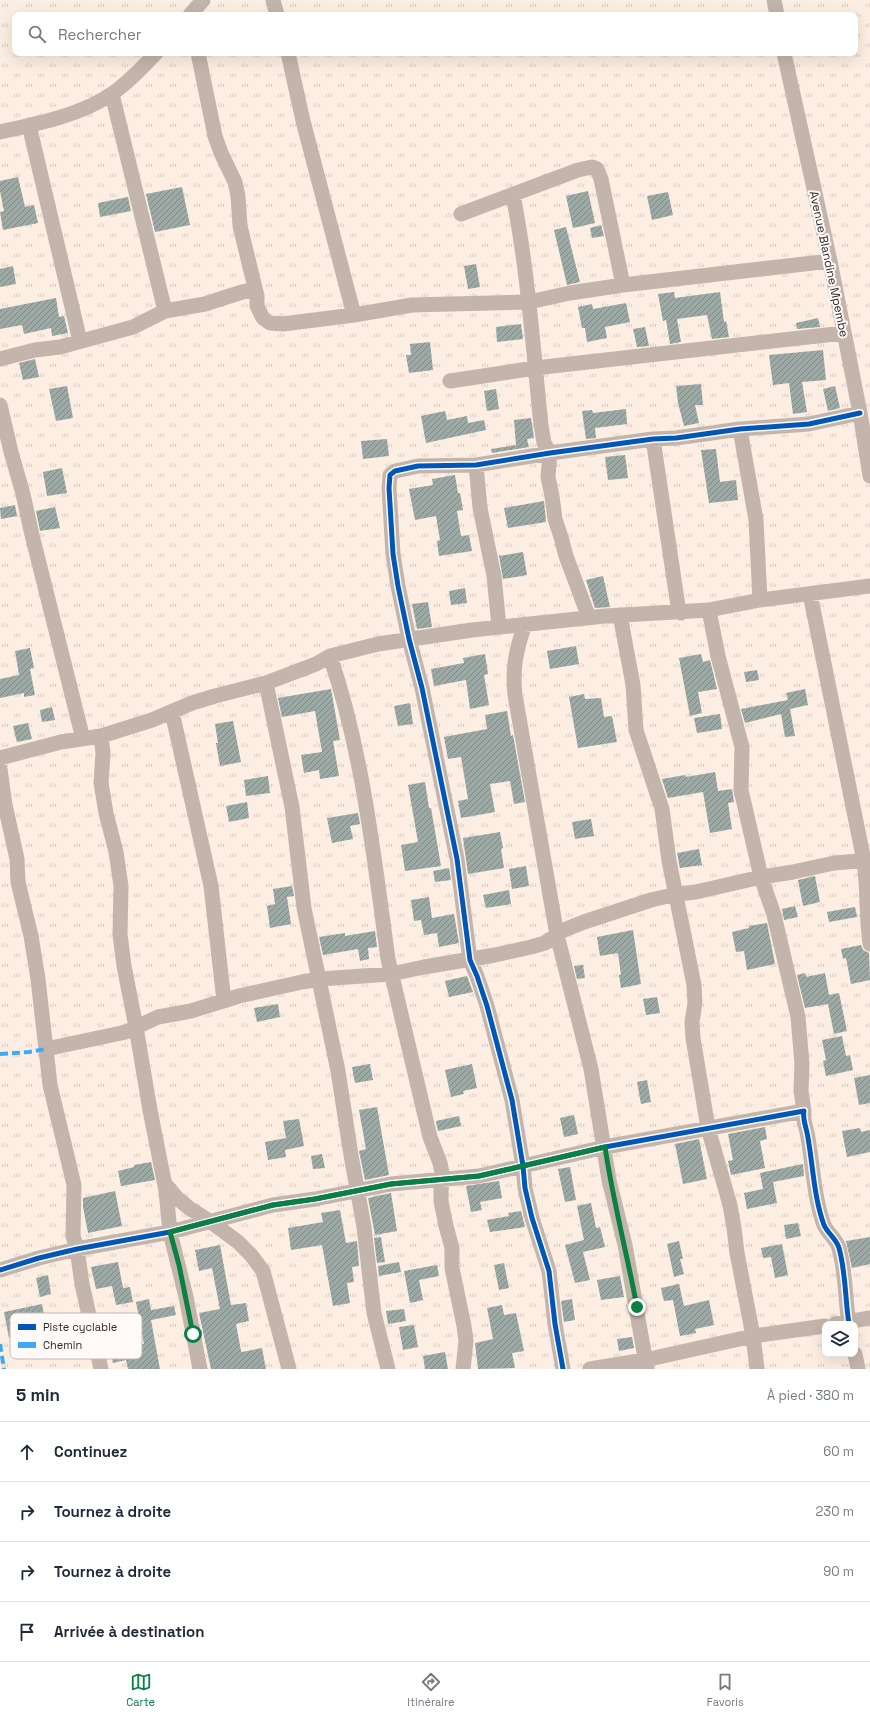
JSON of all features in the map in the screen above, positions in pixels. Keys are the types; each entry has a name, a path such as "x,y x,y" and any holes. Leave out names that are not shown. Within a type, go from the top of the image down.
{"street":[{"path":"193,12 203,0"},
{"path":"273,0 276,12"},
{"path":"774,0 776,12"},
{"path":"0,132 48,121 84,108 112,94 125,84 153,56"},
{"path":"199,56 215,136 221,153 235,182 238,196 240,226 255,290 257,306 260,314 270,324 300,323 412,305 529,302 570,293 623,285 830,261"},
{"path":"289,56 303,121 354,315"},
{"name":"Avenue Blandine Mpembe","path":"785,56 830,261 860,413 870,476"},
{"path":"112,94 166,311"},
{"path":"29,125 80,342"},
{"path":"461,214 513,195 537,184 578,170 592,167 597,169 601,179 614,235 623,285"},
{"path":"513,195 521,235 544,443 550,453 548,477 555,519 562,537 566,556 589,618"},
{"path":"0,359 80,342 134,327 166,311 205,304 242,292 255,290"},
{"path":"450,381 535,368 844,333"},
{"path":"0,405 82,739"},
{"path":"563,1369 555,1324 549,1272 528,1203 512,1100 500,1052 477,976 470,960 457,859 422,688 409,639 393,554 389,488 390,475 396,471 418,466 476,466 550,453 653,439 676,438 740,428 809,424 860,413"},
{"path":"740,428 756,520 760,600"},
{"path":"653,439 678,606 681,613"},
{"path":"476,466 480,508 494,576 499,627"},
{"path":"0,758 61,742 101,736 152,720 214,696 266,684 316,664 330,656 378,644 525,624 620,615 681,613 709,610 760,600 870,586"},
{"path":"810,594 867,861 867,915 870,944"},
{"path":"709,610 718,656 742,747 741,790 761,877 774,915 798,1017 802,1064 801,1091 804,1111 803,1116 821,1214 826,1229 836,1241 840,1252 846,1294 844,1321"},
{"path":"620,615 633,685 636,730 662,809 670,861 694,985 693,1038 708,1128 730,1205 753,1336 757,1369"},
{"path":"525,624 515,655 513,678 557,935 591,1069 610,1180 627,1253 646,1365"},
{"path":"330,656 341,688 363,790 391,974 430,1137 440,1163 443,1178 441,1201 452,1248 452,1268 466,1341 463,1369"},
{"path":"266,684 292,807 304,908 338,1071 368,1256 374,1313 388,1369"},
{"path":"172,712 211,886 224,1001"},
{"path":"101,736 103,753 101,783 106,813 116,852 121,886 121,947 142,1068 165,1184 170,1232 186,1297 200,1369"},
{"path":"0,768 5,805 17,859 18,882 31,936 38,979 50,1085 74,1185 72,1222 73,1236 77,1249 88,1313"},
{"path":"46,1049 126,1032 158,1018 191,1011 261,991 320,979 391,974 470,960 531,947 545,943 569,928 584,922 676,894 696,892 761,877 834,863 867,861"},
{"path":"0,1270 39,1258 77,1249 170,1232 273,1205 315,1199 391,1184 443,1178 479,1176 605,1147 804,1111"},
{"path":"165,1184 177,1198 189,1208 238,1242 251,1255 263,1271 289,1369"},
{"path":"854,1321 870,1318"},
{"path":"590,1369 646,1365 753,1336 822,1326"},
{"path":"856,1357 858,1369"},
{"path":"98,1359 100,1369"}],"green space":[{"path":"0,0 870,0 870,1369 0,1369"}],"building":[{"path":"18,177 25,207 34,205 38,223 3,230 0,212 4,211 0,191 0,181"},
{"path":"182,187 190,225 155,232 146,194"},
{"path":"588,191 595,223 573,228 566,196"},
{"path":"668,192 673,215 652,220 647,196"},
{"path":"128,197 131,211 100,217 98,203"},
{"path":"601,225 604,236 592,238 590,228"},
{"path":"566,227 580,282 567,285 554,230"},
{"path":"476,264 480,287 468,289 464,266"},
{"path":"13,266 16,284 0,287 0,269"},
{"path":"674,292 675,298 720,292 724,322 726,321 729,337 712,339 707,315 677,319 681,342 670,344 666,320 663,321 658,294"},
{"path":"56,298 59,317 64,316 68,333 52,336 51,328 24,334 22,325 0,329 0,309"},
{"path":"626,303 630,322 605,327 607,338 587,342 585,328 582,328 578,307 592,304 593,309"},
{"path":"818,318 820,327 797,329 796,323"},
{"path":"521,324 523,339 497,342 496,327"},
{"path":"645,327 649,346 637,347 633,329"},
{"path":"430,342 433,370 409,373 406,355 411,355 410,344"},
{"path":"823,350 826,380 802,382 807,412 793,414 789,383 773,385 769,355"},
{"path":"35,359 39,377 23,380 19,363"},
{"path":"701,384 703,405 695,405 699,423 684,426 678,403 676,386"},
{"path":"67,386 73,418 56,421 49,389"},
{"path":"835,386 840,408 828,411 823,389"},
{"path":"496,389 499,409 487,411 484,391"},
{"path":"626,409 627,424 595,428 596,438 586,439 582,411 592,410 593,413"},
{"path":"445,411 447,420 467,416 468,423 484,420 486,430 426,443 421,416"},
{"path":"531,418 534,438 527,439 529,447 492,453 491,449 516,445 514,420"},
{"path":"387,439 389,456 363,459 361,441"},
{"path":"716,449 720,482 736,480 738,500 709,503 701,450"},
{"path":"625,455 628,478 608,480 605,457"},
{"path":"62,468 67,493 47,496 43,472"},
{"path":"455,475 463,510 457,511 461,536 469,535 472,551 439,556 437,541 440,540 436,516 415,520 409,489 433,485 432,479"},
{"path":"544,501 546,522 508,528 504,508"},
{"path":"15,505 17,516 1,519 0,508"},
{"path":"55,507 60,528 40,531 36,511"},
{"path":"523,552 527,575 503,579 499,556"},
{"path":"603,576 610,607 595,608 586,580"},
{"path":"465,588 467,603 451,605 449,591"},
{"path":"428,602 432,627 417,629 412,604"},
{"path":"576,646 579,664 550,669 547,651"},
{"path":"30,648 34,668 30,669 35,695 24,697 24,693 0,698 0,679 19,675 15,651"},
{"path":"485,654 488,674 484,675 489,705 470,709 466,680 434,686 431,669 464,663 463,658"},
{"path":"701,654 703,662 710,660 717,689 698,692 702,713 690,716 679,658"},
{"path":"757,670 759,680 746,682 744,672"},
{"path":"331,689 340,740 333,741 339,776 320,779 319,770 304,773 301,755 322,752 315,711 282,717 278,698"},
{"path":"805,689 808,705 790,709 795,736 785,737 781,714 745,723 741,709 788,700 786,693"},
{"path":"584,694 585,699 601,698 604,717 612,716 617,742 578,748 569,697"},
{"path":"410,703 413,724 398,726 394,706"},
{"path":"52,707 55,720 42,722 40,710"},
{"path":"507,711 511,736 513,735 525,802 514,804 510,781 490,784 495,812 461,818 458,801 468,799 461,757 448,759 444,737 487,729 485,715"},
{"path":"720,714 722,729 697,733 694,718"},
{"path":"233,721 241,762 220,766 216,743 218,743 215,724"},
{"path":"28,723 32,739 17,742 13,726"},
{"path":"715,772 718,791 732,789 734,802 728,803 732,829 710,833 703,792 668,798 662,779"},
{"path":"268,776 270,793 246,796 244,780"},
{"path":"425,782 441,866 405,871 401,845 418,842 408,785"},
{"path":"247,802 249,818 229,822 226,806"},
{"path":"358,813 360,824 350,826 353,839 332,843 327,818"},
{"path":"591,819 594,836 575,839 572,822"},
{"path":"500,832 503,848 501,849 504,868 468,874 463,838"},
{"path":"699,849 702,865 680,868 677,853"},
{"path":"526,866 529,886 512,889 509,869"},
{"path":"449,868 451,880 435,882 433,871"},
{"path":"815,876 820,902 803,906 798,880"},
{"path":"292,886 294,896 287,897 291,924 270,928 267,906 275,904 273,889"},
{"path":"509,890 511,904 486,908 483,895"},
{"path":"429,897 432,918 454,914 459,943 439,947 437,933 424,935 421,920 414,921 411,900"},
{"path":"795,906 798,917 784,920 782,909"},
{"path":"855,907 857,917 829,922 827,912"},
{"path":"767,923 775,964 747,970 744,951 736,952 732,932 749,928 749,926"},
{"path":"633,930 641,984 621,988 618,953 600,956 597,937"},
{"path":"375,931 377,947 368,948 369,959 360,961 358,949 323,955 319,937 345,933 345,936"},
{"path":"861,945 863,950 869,953 870,980 851,984 846,958 843,959 841,949"},
{"path":"583,965 585,978 577,979 574,966"},
{"path":"805,973 806,977 825,973 829,995 839,993 847,1031 834,1034 828,1004 805,1008 797,975"},
{"path":"467,976 473,992 449,997 445,981"},
{"path":"657,997 660,1013 646,1015 643,999"},
{"path":"278,1004 280,1017 257,1022 254,1008"},
{"path":"842,1036 846,1056 850,1055 853,1070 826,1076 823,1061 826,1060 822,1040"},
{"path":"370,1064 373,1080 355,1083 352,1067"},
{"path":"472,1064 477,1088 463,1091 464,1094 451,1097 445,1070"},
{"path":"870,1075 870,1103 859,1105 854,1078"},
{"path":"647,1080 651,1102 641,1104 637,1082"},
{"path":"377,1107 389,1175 365,1180 359,1151 366,1149 359,1110"},
{"path":"574,1115 578,1134 564,1137 560,1118"},
{"path":"459,1116 461,1126 438,1131 436,1121"},
{"path":"299,1119 304,1146 285,1150 286,1157 268,1160 265,1142 286,1138 283,1121"},
{"path":"765,1127 767,1139 760,1141 765,1168 731,1175 728,1161 733,1160 728,1134"},
{"path":"860,1128 861,1132 870,1130 870,1152 847,1157 842,1131"},
{"path":"699,1139 707,1179 683,1184 675,1144"},
{"path":"322,1154 325,1168 313,1169 311,1156"},
{"path":"151,1162 155,1180 121,1186 118,1171 134,1167 134,1165"},
{"path":"803,1164 804,1176 773,1182 777,1203 747,1209 744,1193 763,1189 760,1173"},
{"path":"570,1167 576,1200 565,1202 558,1169"},
{"path":"499,1181 502,1198 480,1202 482,1210 471,1212 466,1186"},
{"path":"115,1191 122,1226 88,1233 83,1207 83,1198"},
{"path":"391,1193 397,1231 375,1235 368,1198"},
{"path":"591,1203 596,1228 600,1227 605,1247 583,1252 590,1280 575,1283 565,1245 584,1240 577,1206"},
{"path":"340,1210 346,1243 357,1241 359,1266 352,1267 354,1282 347,1283 350,1303 333,1306 322,1245 291,1250 288,1228 323,1222 321,1213"},
{"path":"521,1211 525,1227 490,1232 487,1220 509,1216 508,1213"},
{"path":"798,1223 801,1236 786,1239 784,1225"},
{"path":"381,1237 385,1262 377,1263 374,1238"},
{"path":"870,1237 870,1264 852,1268 846,1241"},
{"path":"679,1241 683,1259 680,1259 684,1274 674,1277 667,1244"},
{"path":"782,1244 788,1275 775,1278 771,1257 763,1258 761,1248"},
{"path":"220,1245 231,1305 246,1303 249,1321 236,1324 241,1351 262,1348 266,1369 211,1369 199,1313 220,1309 212,1268 199,1271 195,1250"},
{"path":"118,1262 123,1288 130,1287 133,1302 116,1305 112,1286 96,1289 91,1267"},
{"path":"399,1262 401,1272 379,1276 378,1266"},
{"path":"504,1263 509,1288 499,1290 494,1265"},
{"path":"437,1265 439,1276 419,1280 423,1300 410,1303 404,1271"},
{"path":"48,1275 51,1294 40,1297 36,1278"},
{"path":"620,1276 624,1297 601,1300 597,1280"},
{"path":"679,1284 684,1306 709,1300 714,1325 695,1329 696,1333 680,1336 673,1300 664,1301 661,1288"},
{"path":"149,1299 151,1310 174,1306 176,1315 151,1320 160,1369 128,1369 126,1360 113,1363 112,1359 142,1359 142,1344 144,1344 142,1334 142,1313 138,1313 136,1302"},
{"path":"572,1299 575,1320 564,1322 561,1301"},
{"path":"42,1304 44,1313 10,1313 9,1338 4,1312"},
{"path":"502,1305 504,1315 516,1313 524,1351 512,1353 515,1368 478,1369 475,1343 493,1339 487,1308"},
{"path":"404,1309 406,1321 388,1324 386,1311"},
{"path":"414,1325 418,1347 403,1350 399,1327"},
{"path":"632,1337 634,1348 619,1351 617,1339"},
{"path":"445,1352 448,1369 425,1369 423,1356"}],"marked path":[{"path":"0,1054 46,1049"},
{"path":"0,1344 4,1369"}],"cycle path":[{"path":"563,1369 555,1324 549,1271 532,1218 525,1188 523,1166 512,1100 487,1006 470,960 457,859 422,688 409,639 398,586 393,554 389,488 390,475 395,471 418,466 476,465 653,439 676,438 740,429 809,424 860,413"},
{"path":"0,1270 39,1258 77,1249 170,1232 273,1205 315,1199 391,1184 479,1176 605,1147 804,1111 804,1121 821,1215 824,1225 838,1245 841,1257 849,1321"}],"route":[{"path":"193,1334 179,1265 170,1232 273,1205 315,1199 391,1184 443,1178 479,1176 605,1147 610,1180 637,1307"}]}
